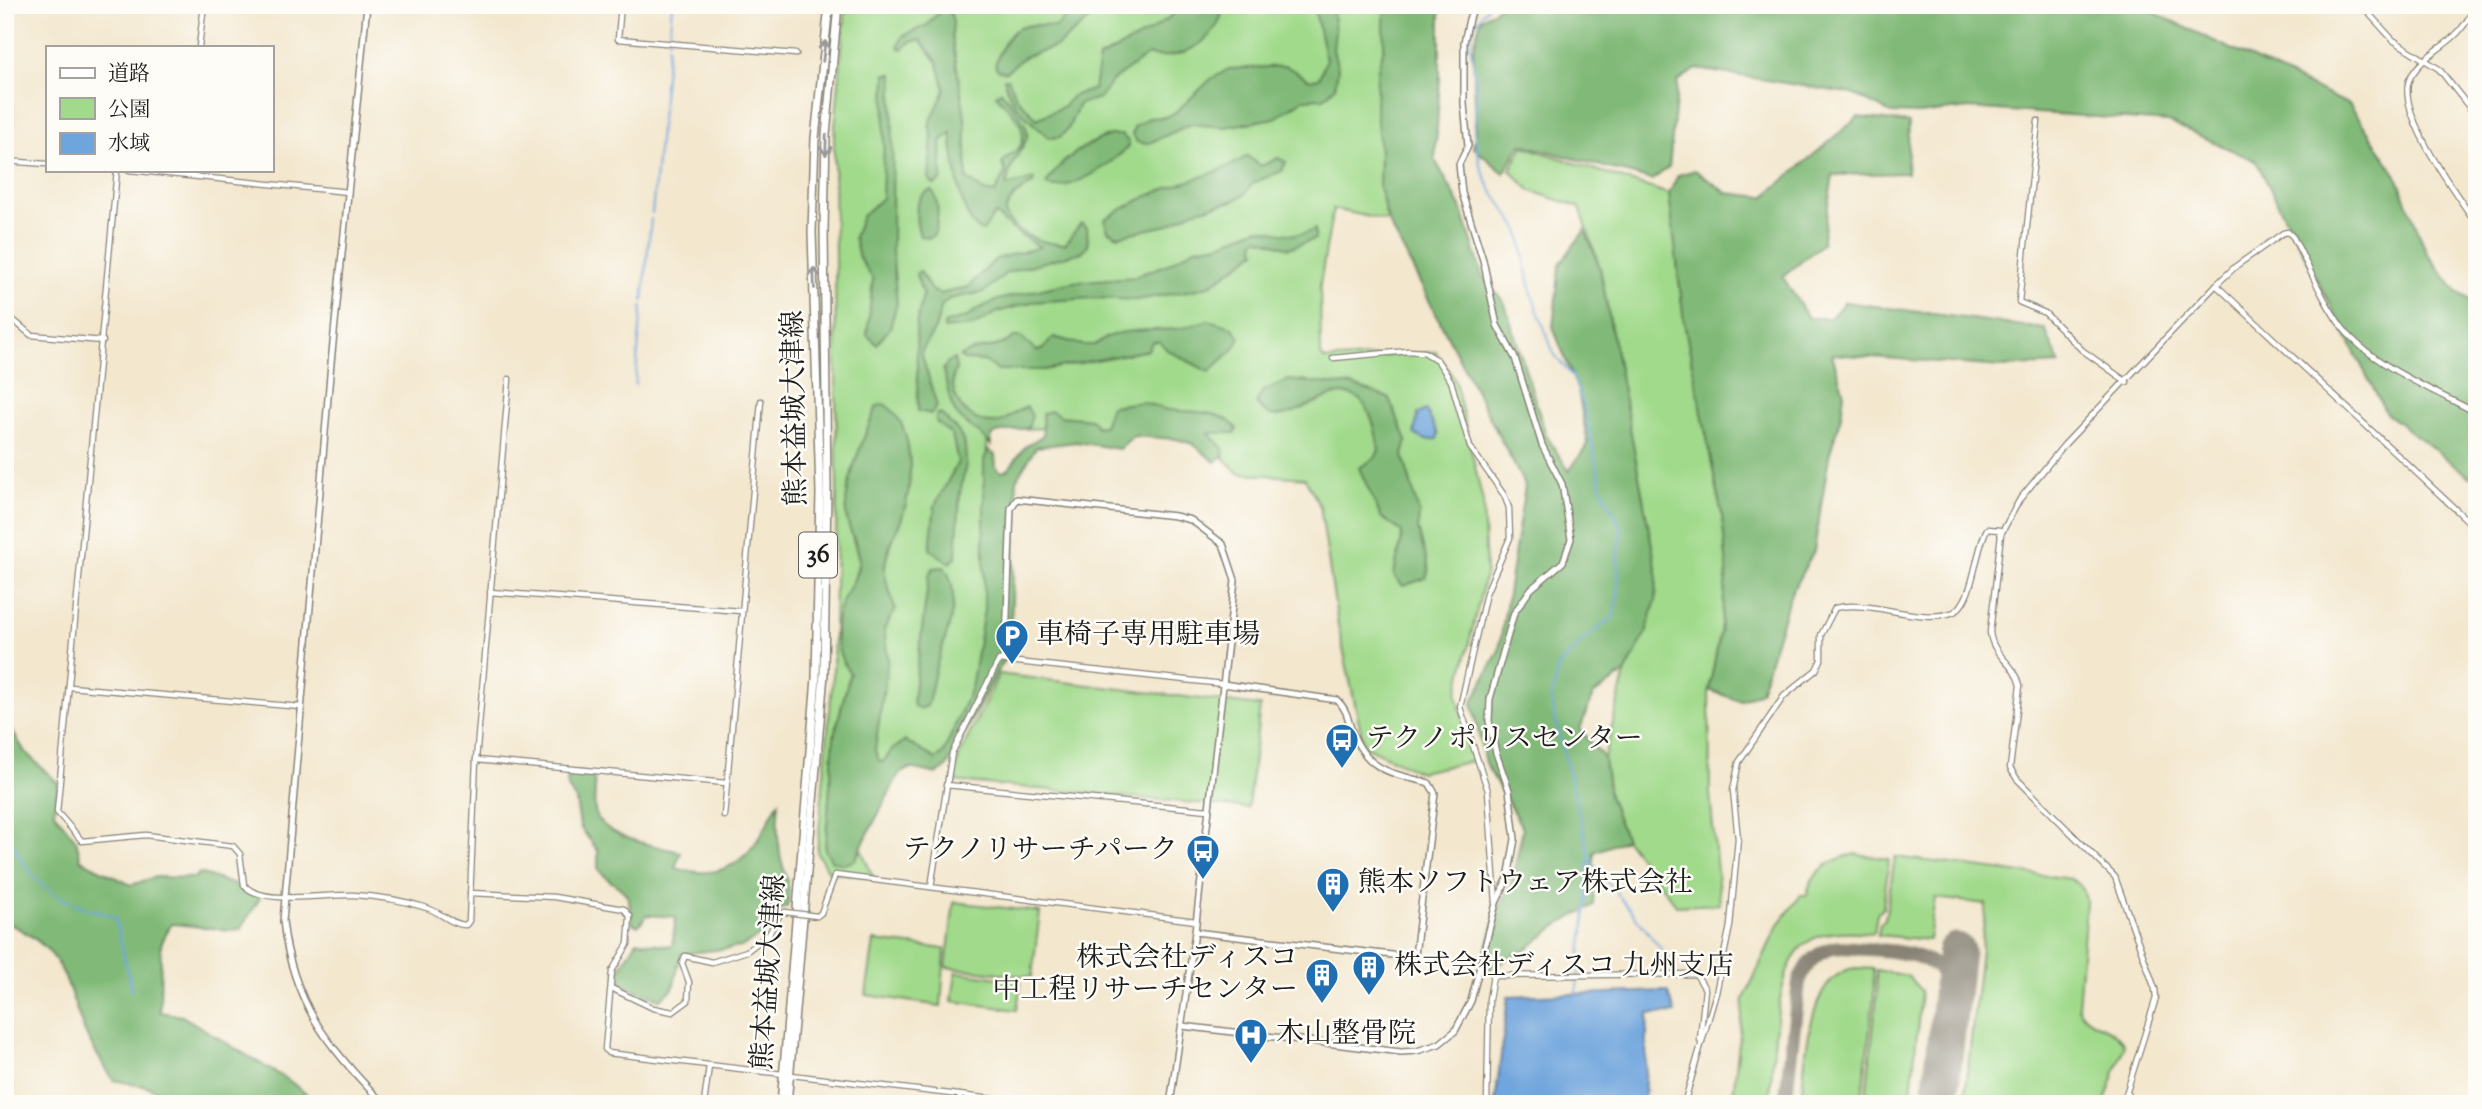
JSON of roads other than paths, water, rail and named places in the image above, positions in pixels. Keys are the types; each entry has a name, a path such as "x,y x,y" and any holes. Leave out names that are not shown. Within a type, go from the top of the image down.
{"main road":[{"name":"熊本益城大津線","path":"787,1104 786,1075 816,678 820,492 812,232 815,138 829,5"},
{"name":"熊本益城大津線","path":"780,1104 786,1075 824,674 827,489 825,162 838,5"}],"street":[{"path":"200,46 204,5"},
{"path":"367,5 284,898 286,940 312,1018 351,1072 384,1104"},
{"path":"621,5 618,39 796,54"},
{"path":"1182,1026 1401,1052 1428,1049 1455,1031 1466,1012 1496,903 1508,878 1515,839 1509,790 1496,753 1489,721 1490,699 1514,613 1531,589 1563,562 1571,528 1562,484 1542,445 1515,358 1497,325 1483,260 1462,193 1459,164 1468,146 1464,104 1464,41 1469,19 1476,5"},
{"path":"2361,5 2393,40 2439,69 2477,117"},
{"path":"2475,5 2458,36 2425,61 2408,82 2411,114 2448,183 2477,224"},
{"path":"2038,121 2019,302 2045,313 2082,350 2127,382"},
{"path":"5,161 46,164"},
{"path":"117,172 71,687 57,812 76,839 82,841 146,835 233,846 240,854 244,886 248,890 284,898 357,895 427,908 461,926 469,921 476,760 509,379"},
{"path":"185,172 348,192"},
{"path":"2123,1104 2156,999 2155,989 2115,877 2017,779 2010,768 2020,685 2015,673 1992,647 1990,632 2001,534 2035,477 2216,285 2246,259 2288,232 2343,327 2359,345 2477,413"},
{"path":"2216,285 2468,521"},
{"path":"5,313 31,335 103,341"},
{"path":"5,324 15,323"},
{"path":"1333,358 1408,351 1424,352 1437,360 1451,381 1470,447 1504,495 1509,508 1510,538 1486,593 1460,707 1488,791 1496,903"},
{"path":"724,816 761,401"},
{"path":"1003,658 1013,501 1175,516 1204,527 1223,544 1229,555 1235,580 1195,932 1170,1104"},
{"path":"1683,1104 1716,993 1730,926 1738,839 1733,790 1739,762 1784,696 1816,670 1821,660 1822,635 1835,608 1852,605 1929,614 1954,612 1964,602 1984,533 1991,527 2000,530 2001,534"},
{"path":"490,592 741,611"},
{"path":"931,887 952,753 999,660 1003,658 1337,700 1344,706 1359,749 1369,762 1384,771 1433,786 1432,819 1415,955 1409,957 1195,932"},
{"path":"71,687 301,707"},
{"path":"476,760 726,783"},
{"path":"946,785 1208,810"},
{"path":"611,988 653,1008 673,1012 688,1001 689,982 682,963 685,956 712,961 747,951 769,934 780,914 821,914 835,875 1196,921"},
{"path":"470,893 554,897 624,909 630,916 628,944 612,971 605,1049 608,1053 1034,1104"},
{"path":"1487,1104 1489,999 1493,975 1695,974 1705,989 1700,1043 1683,1104"},
{"path":"704,1104 709,1066"},
{"path":"2128,1093 2134,1104"},
{"path":"959,1104 960,1095"}],"water":[{"path":"1426,410 1438,434 1437,439 1425,440 1414,434 1418,414"},
{"path":"1668,991 1675,1013 1648,1014 1644,1104 1495,1104 1508,996"}],"waterway":[{"path":"669,40 672,5"},
{"path":"1489,5 1474,25 1470,43 1477,92 1474,131 1480,165 1490,188 1519,230 1532,295 1554,354 1573,377 1583,404 1602,489 1622,530 1618,550 1618,597 1613,617 1581,642 1558,667 1551,702 1591,861 1674,965"},
{"path":"652,213 668,46"},
{"path":"643,301 651,219"},
{"path":"635,385 642,306"},
{"path":"5,827 23,862 45,887 77,905 115,917 132,991"},
{"path":"1576,996 1587,903 1588,862 1591,861"}],"place":[{"name":"車椅子専用駐車場","path":"1012,666"},
{"name":"テクノポリスセンター","path":"1342,770"},
{"name":"テクノリサーチパーク","path":"1203,881"},
{"name":"熊本ソフトウェア株式会社","path":"1333,914"},
{"name":"株式会社ディスコ 九州支店","path":"1369,997"},
{"name":"株式会社ディスコ 中工程リサーチセンター","path":"1322,1005"},
{"name":"木山整骨院","path":"1251,1065"}]}
